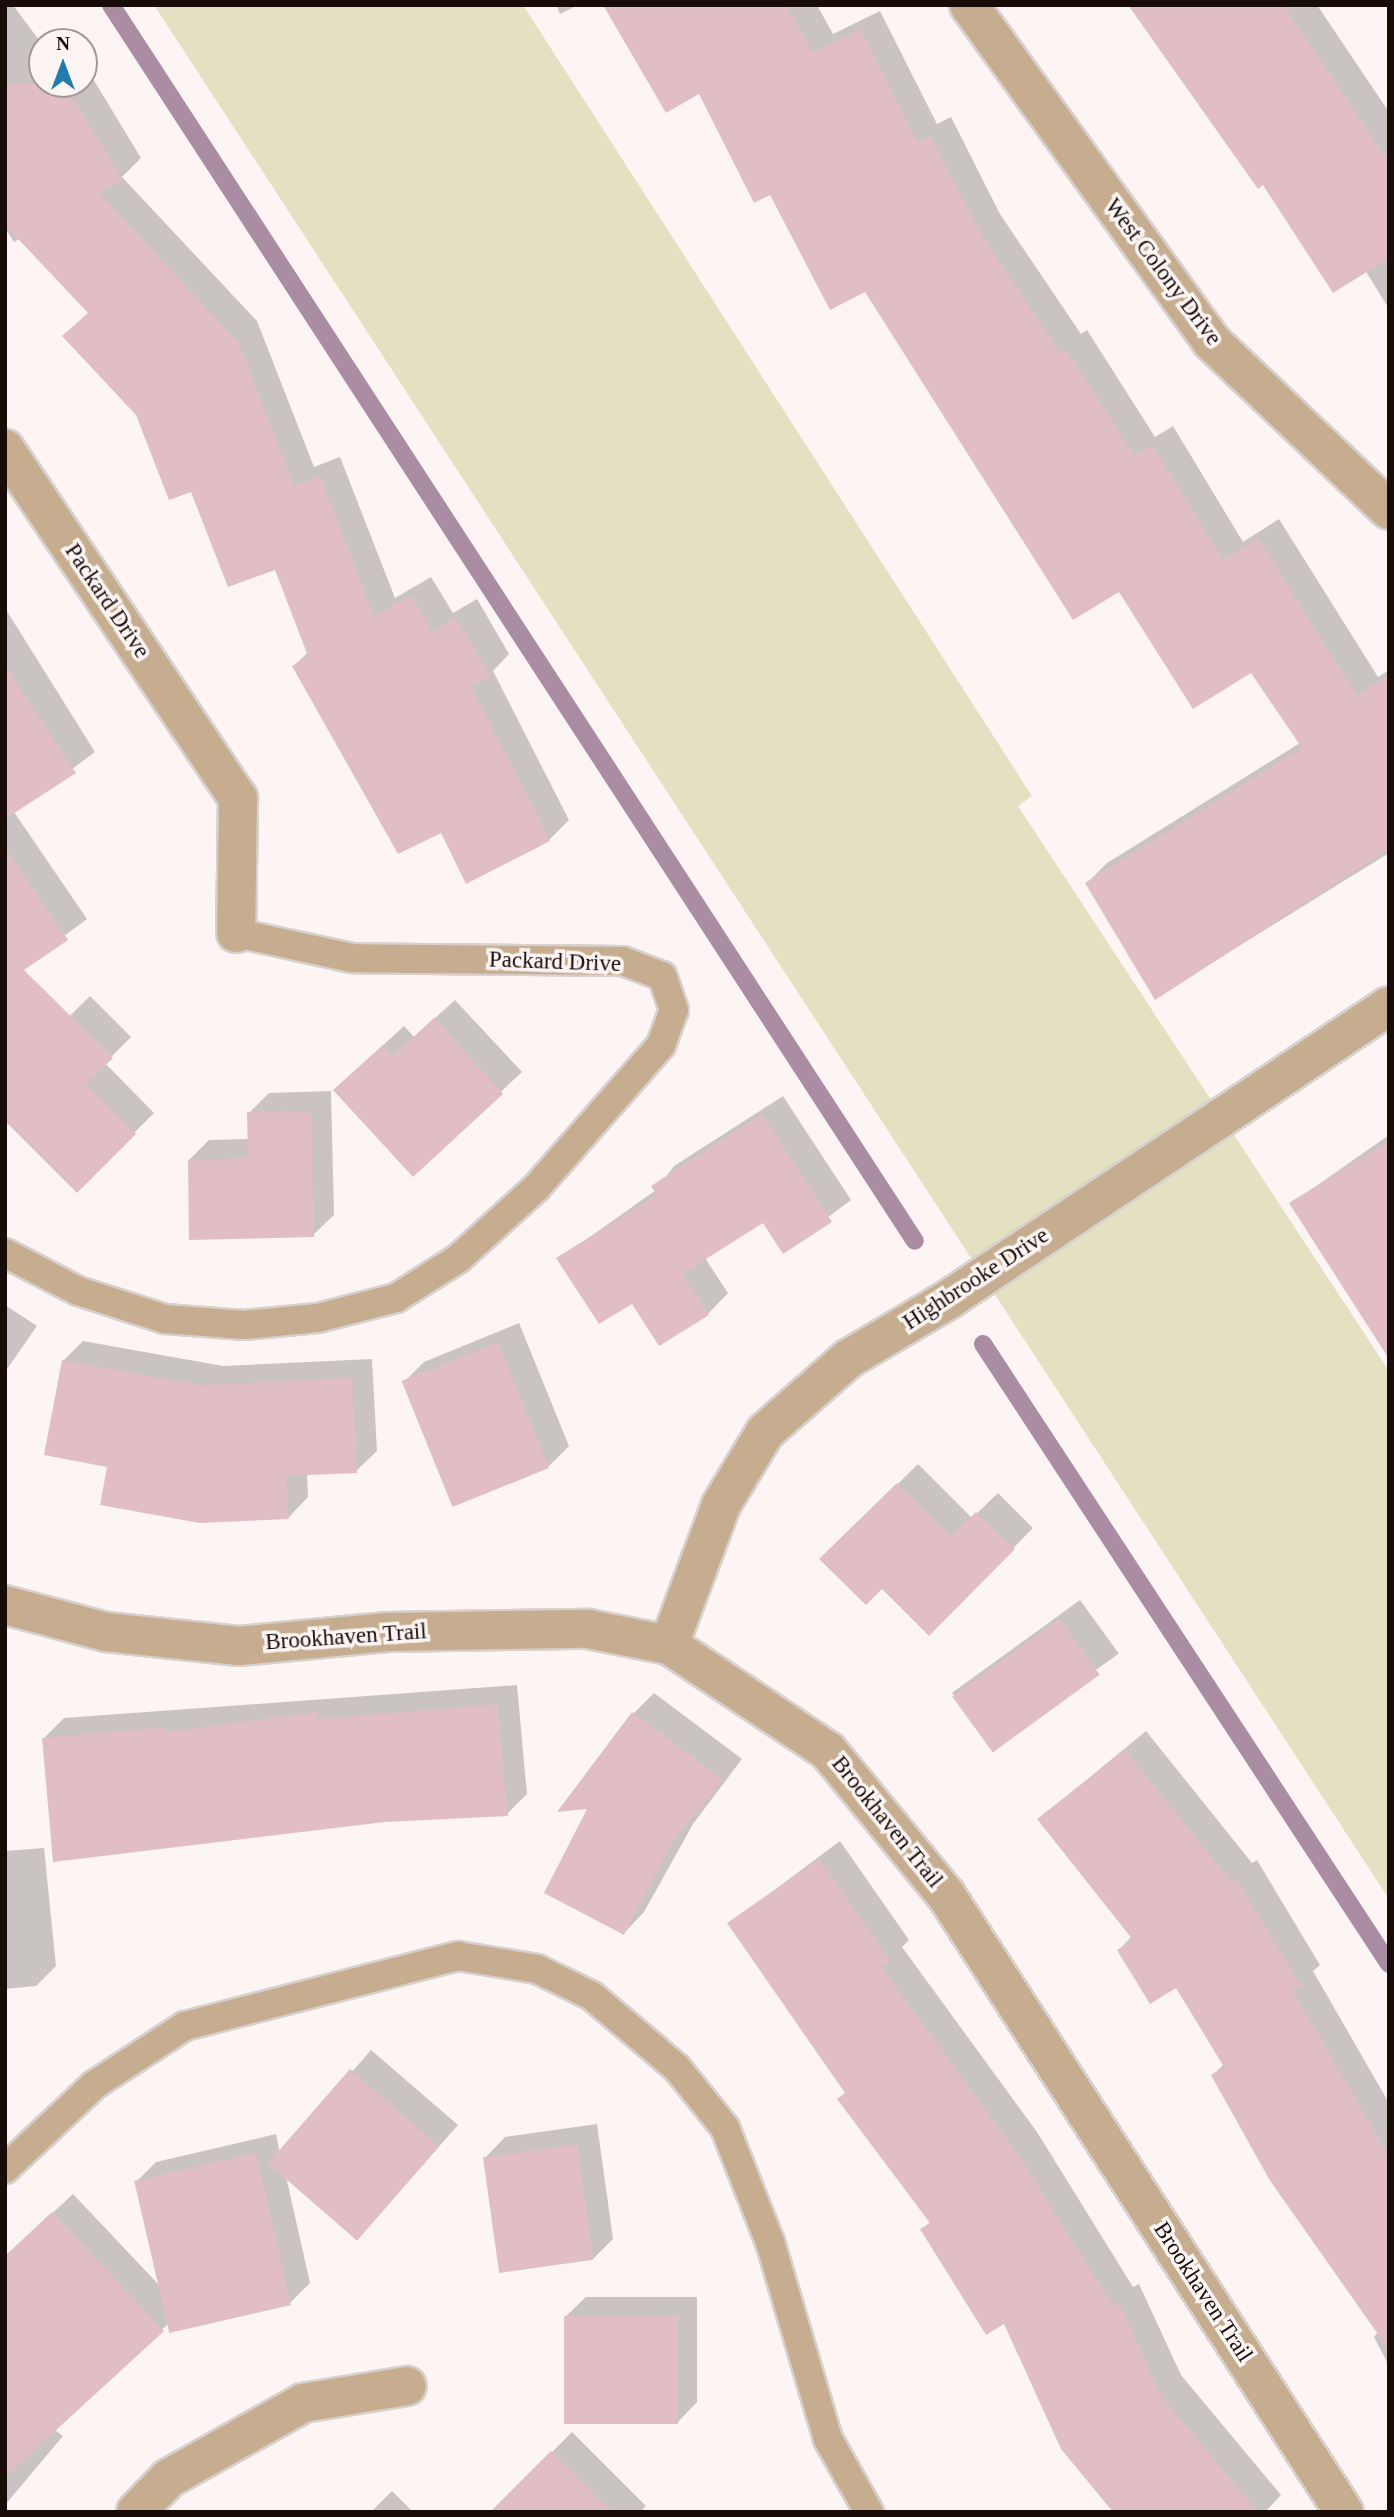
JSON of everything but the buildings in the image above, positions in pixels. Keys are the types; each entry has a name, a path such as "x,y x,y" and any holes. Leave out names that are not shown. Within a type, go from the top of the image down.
{"street":[{"name":"West Colony Drive","path":"969,5 1211,341 1389,510"},
{"name":"Packard Drive","path":"5,450 238,798 236,933"},
{"name":"Highbrooke Drive","path":"669,1645 721,1505 765,1432 848,1359 1389,1006"},
{"name":"Brookhaven Trail","path":"5,1605 106,1632 239,1646 490,1629 587,1629 669,1645 828,1751 946,1895 1345,2512"},
{"path":"136,2512 169,2478 303,2403 407,2386"}],"lane":[{"name":"Packard Drive","path":"5,1253 78,1291 165,1319 244,1325 318,1318 396,1298 459,1258 536,1188 661,1045 674,1010 662,976 623,961 352,958 236,933"},
{"path":"5,2169 94,2085 185,2026 458,1956 537,1969 601,2003 677,2068 725,2128 770,2242 828,2440 869,2512"}],"shaded area":[{"path":"154,5 523,5 1032,796 1018,806 1389,1371 1389,1899"}],"waterway":[{"path":"111,5 915,1241"},
{"path":"983,1344 1389,1964"}]}
